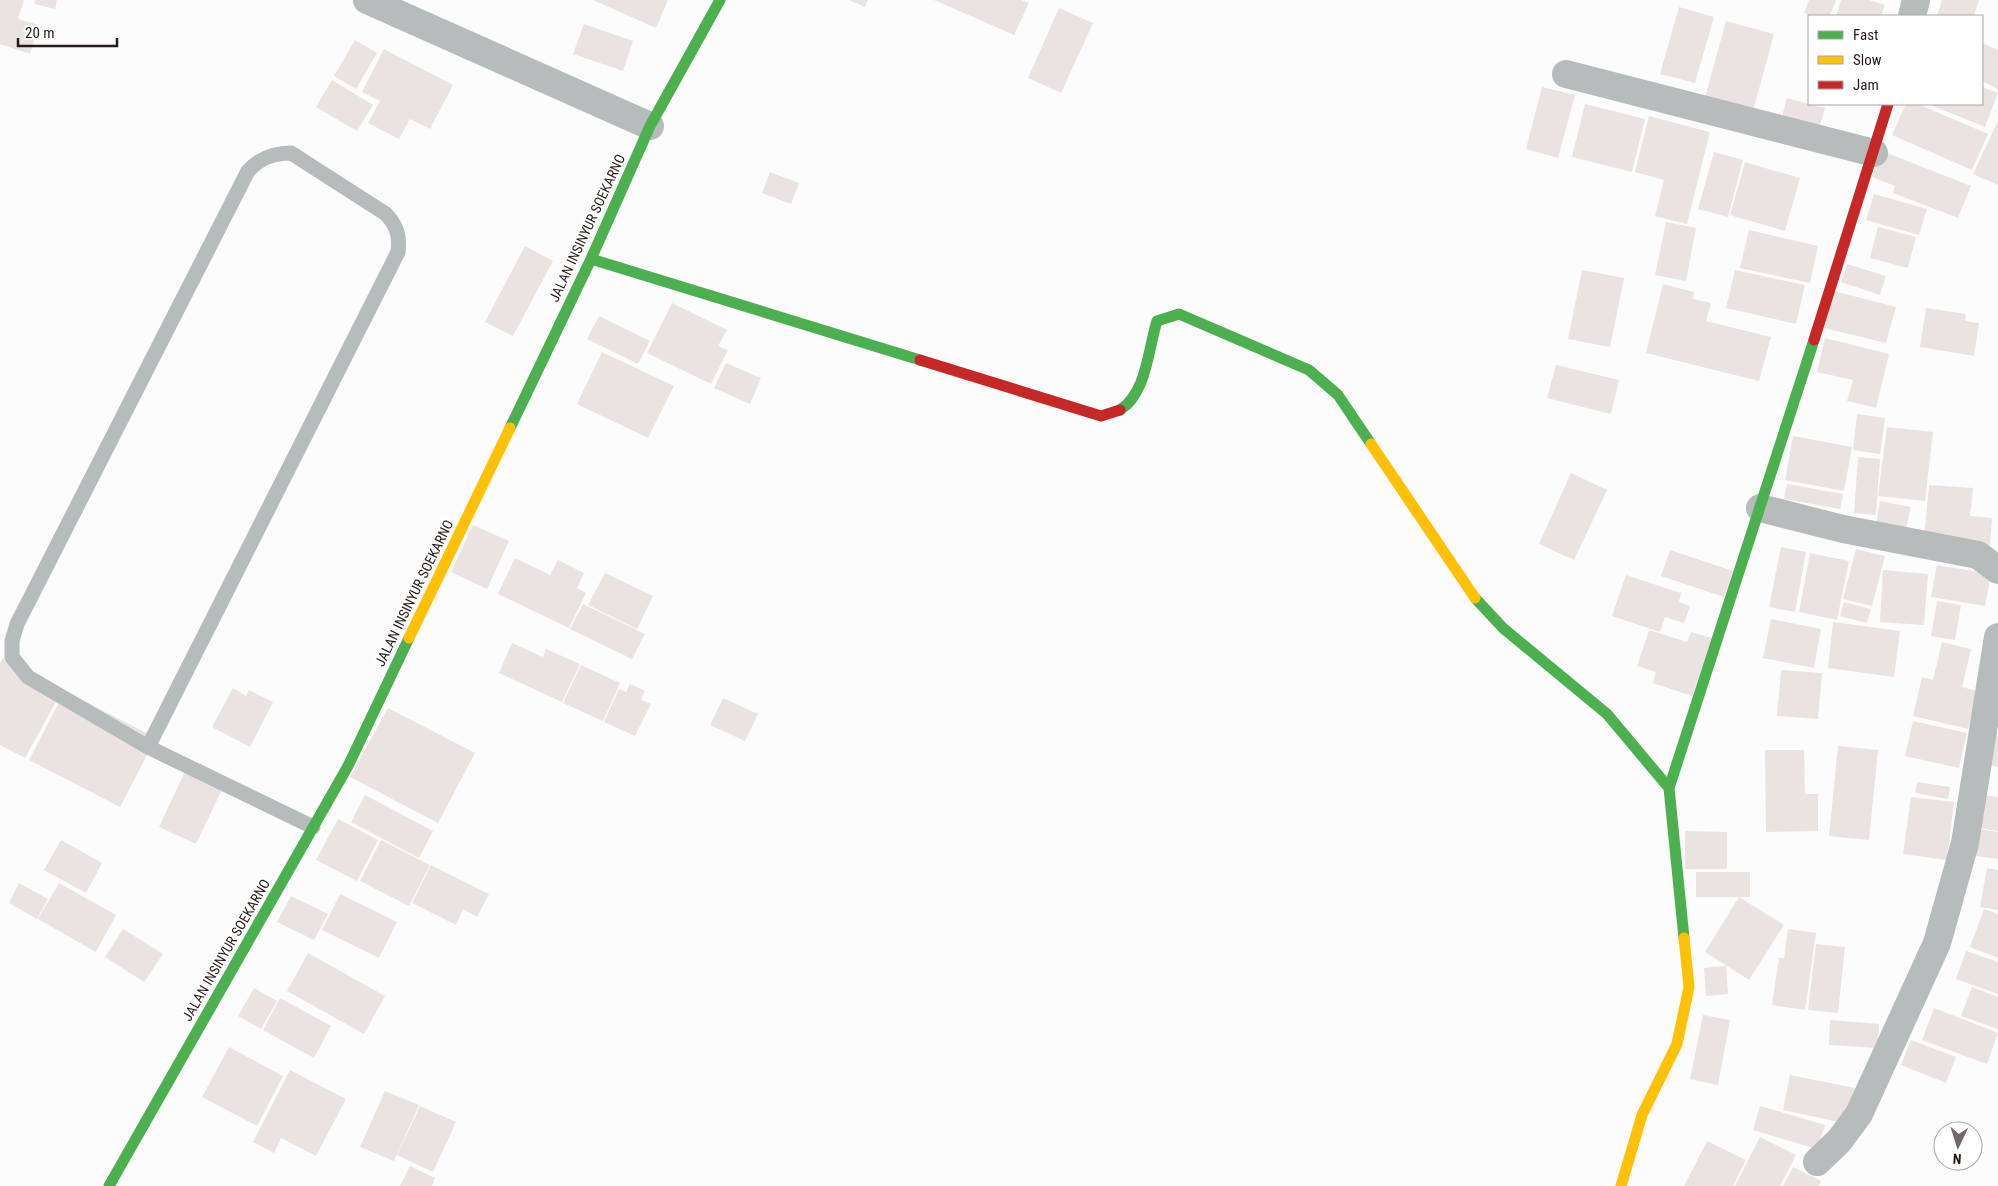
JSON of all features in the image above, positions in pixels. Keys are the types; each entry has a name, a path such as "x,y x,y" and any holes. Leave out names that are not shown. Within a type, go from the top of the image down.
{"street":[{"path":"367,0 650,126"},
{"name":"JALAN INSINYUR SOEKARNO","path":"108,1186 348,766 591,259 650,126 720,0"},
{"path":"1912,15 1916,0"},
{"path":"1566,74 1874,154"},
{"path":"1621,1186 1642,1115 1677,1044 1689,987 1669,788 1874,154 1888,105"},
{"path":"591,259 1101,416 1111,416 1124,410 1139,389 1157,321 1179,314 1204,323 1309,370 1338,396 1476,600 1503,628 1606,714 1669,788"},
{"path":"1760,508 1843,529 1978,555 1998,570"},
{"path":"1817,1162 1840,1140 1859,1114 1937,943 1965,843 1998,637"}],"lane":[{"path":"148,747 398,252 400,240 397,230 386,214 291,153 278,153 266,157 256,162 248,171 17,624 12,641 12,657 28,677 148,747 313,827"}],"building":[{"path":"0,0 24,0 18,19 39,25 30,54 0,44"},
{"path":"35,0 57,0 55,9 34,4"},
{"path":"593,0 668,0 656,28"},
{"path":"849,0 868,0 865,7"},
{"path":"934,0 1021,0 1029,3 1014,35"},
{"path":"1809,0 1836,0 1830,15 1810,15 1804,13"},
{"path":"1841,0 1869,0 1885,5 1881,15 1836,15"},
{"path":"1942,0 1979,0 1974,15 1937,15"},
{"path":"1679,7 1714,17 1695,83 1660,74"},
{"path":"1059,8 1093,23 1061,93 1028,78"},
{"path":"1726,21 1774,34 1752,115 1704,101"},
{"path":"584,24 633,41 623,71 573,54"},
{"path":"355,40 377,53 356,89 334,76"},
{"path":"1983,43 1998,50 1998,89 1983,82"},
{"path":"384,49 453,85 430,129 410,119 399,139 368,123 380,101 362,92"},
{"path":"332,80 373,105 357,131 316,107"},
{"path":"1542,87 1575,95 1558,158 1526,149"},
{"path":"1983,87 1998,93 1985,127 1930,105 1983,105"},
{"path":"1787,98 1825,108 1817,135 1780,124"},
{"path":"1585,104 1645,119 1632,172 1572,157"},
{"path":"1906,105 1920,105 1988,134 1972,170 1892,135"},
{"path":"1649,116 1710,132 1687,224 1655,216 1664,180 1635,172"},
{"path":"1998,121 1998,185 1973,174"},
{"path":"1882,151 1971,186 1958,218 1893,193 1895,186 1872,177"},
{"path":"1714,152 1743,160 1728,217 1698,209"},
{"path":"1745,162 1800,178 1785,231 1730,215"},
{"path":"770,172 799,183 791,204 762,193"},
{"path":"1874,194 1927,209 1919,235 1866,220"},
{"path":"1666,222 1696,228 1686,281 1655,275"},
{"path":"1878,227 1916,237 1908,268 1870,258"},
{"path":"1749,230 1818,246 1810,283 1740,268"},
{"path":"525,246 553,261 513,336 485,322"},
{"path":"1847,264 1886,276 1880,295 1841,282"},
{"path":"1582,270 1624,278 1610,347 1568,339"},
{"path":"1735,270 1805,285 1796,324 1726,308"},
{"path":"1663,284 1694,292 1693,299 1711,303 1706,321 1771,337 1759,381 1646,353"},
{"path":"1834,291 1896,307 1886,343 1824,328"},
{"path":"672,303 727,330 718,346 728,350 711,384 647,353"},
{"path":"1926,308 1966,314 1965,321 1979,323 1974,356 1920,347"},
{"path":"599,316 650,341 638,364 587,339"},
{"path":"1825,338 1889,354 1876,408 1847,401 1853,380 1817,372"},
{"path":"602,352 674,386 648,438 577,404"},
{"path":"726,363 761,378 750,404 714,388"},
{"path":"1556,365 1619,380 1611,414 1547,398"},
{"path":"1857,414 1885,418 1880,454 1853,450"},
{"path":"1887,427 1933,432 1925,501 1878,496"},
{"path":"1793,436 1852,447 1844,491 1785,480"},
{"path":"1858,457 1880,459 1876,515 1854,513"},
{"path":"1571,473 1607,490 1574,560 1539,544"},
{"path":"1787,484 1843,494 1840,509 1784,499"},
{"path":"1929,485 1973,488 1970,516 1992,518 1990,545 1924,539"},
{"path":"1880,501 1911,507 1906,529 1876,523"},
{"path":"473,525 509,541 487,589 451,572"},
{"path":"1781,547 1806,552 1795,612 1769,607"},
{"path":"1856,549 1885,556 1872,606 1843,599"},
{"path":"1670,550 1733,571 1724,597 1661,576"},
{"path":"1810,553 1849,561 1837,620 1799,612"},
{"path":"515,558 550,575 558,560 584,573 577,588 586,593 569,628 498,594"},
{"path":"1937,565 1991,574 1985,606 1931,597"},
{"path":"1883,570 1928,574 1924,625 1880,622"},
{"path":"605,573 653,596 637,629 588,605"},
{"path":"1626,575 1681,593 1679,602 1690,606 1684,623 1665,617 1660,632 1612,616"},
{"path":"1937,601 1961,605 1955,640 1931,636"},
{"path":"1844,602 1871,609 1867,623 1840,616"},
{"path":"583,604 645,634 632,659 570,629"},
{"path":"1771,619 1821,629 1814,668 1763,658"},
{"path":"1833,622 1900,631 1894,677 1828,668"},
{"path":"1649,630 1687,642 1691,632 1712,638 1692,696 1653,683 1656,672 1637,666"},
{"path":"1942,642 1971,649 1962,687 1977,691 1968,729 1913,716 1922,677 1933,680"},
{"path":"512,643 543,657 546,649 580,664 562,702 499,673"},
{"path":"3,658 63,689 25,758 0,745 0,663"},
{"path":"581,665 620,683 603,721 563,703"},
{"path":"1781,670 1822,673 1818,719 1777,716"},
{"path":"630,684 645,691 641,700 651,704 635,736 604,722 619,689 626,692"},
{"path":"233,688 246,696 249,690 273,702 250,747 212,727"},
{"path":"65,691 156,738 120,807 29,760"},
{"path":"723,698 758,714 745,741 710,725"},
{"path":"388,708 475,753 438,823 350,777"},
{"path":"1913,721 1967,733 1959,768 1905,756"},
{"path":"1988,735 1998,736 1998,767 1984,765"},
{"path":"1838,746 1878,750 1869,840 1829,836"},
{"path":"1765,750 1804,750 1805,794 1818,794 1818,831 1766,832"},
{"path":"188,765 225,783 196,844 159,827"},
{"path":"1917,782 1950,787 1948,799 1915,793"},
{"path":"365,795 433,831 419,858 351,822"},
{"path":"1984,795 1998,797 1998,831 1979,828"},
{"path":"1911,797 1954,802 1947,860 1903,854"},
{"path":"338,819 378,840 357,881 316,860"},
{"path":"1979,829 1998,832 1998,859 1975,856"},
{"path":"1685,831 1727,832 1727,869 1685,869"},
{"path":"61,840 102,863 86,893 44,870"},
{"path":"381,840 430,865 409,906 360,881"},
{"path":"431,865 489,894 477,917 463,909 456,925 412,903"},
{"path":"1987,868 1998,870 1998,910 1980,907"},
{"path":"1696,872 1750,872 1750,897 1696,897"},
{"path":"19,883 48,899 37,919 9,903"},
{"path":"59,883 116,915 96,952 38,919"},
{"path":"340,894 397,922 379,958 322,930"},
{"path":"291,896 328,914 314,940 277,922"},
{"path":"1739,897 1784,925 1749,980 1705,952"},
{"path":"1984,909 1998,914 1998,958 1970,947"},
{"path":"123,929 163,954 144,982 105,957"},
{"path":"1788,929 1816,933 1805,1010 1772,1005 1779,958 1784,958"},
{"path":"1816,944 1845,947 1838,1013 1808,1010"},
{"path":"1966,951 1998,962 1998,994 1956,979"},
{"path":"308,953 385,996 364,1034 287,991"},
{"path":"1726,966 1728,994 1706,996 1704,968"},
{"path":"1972,987 1998,997 1998,1029 1961,1016"},
{"path":"254,988 277,1001 261,1029 238,1016"},
{"path":"280,998 331,1026 314,1058 263,1030"},
{"path":"1934,1008 1998,1033 1987,1064 1922,1040"},
{"path":"1703,1015 1730,1020 1718,1085 1690,1079"},
{"path":"1830,1020 1879,1024 1878,1048 1829,1045"},
{"path":"1911,1040 1956,1057 1946,1083 1901,1065"},
{"path":"229,1047 283,1076 257,1126 202,1097"},
{"path":"290,1070 346,1099 316,1156 281,1138 274,1153 253,1142"},
{"path":"1790,1075 1855,1088 1848,1124 1783,1110"},
{"path":"385,1091 419,1105 394,1161 360,1147"},
{"path":"420,1106 456,1122 433,1172 397,1155"},
{"path":"1760,1106 1825,1125 1817,1149 1753,1130"},
{"path":"1760,1137 1796,1155 1780,1186 1735,1186"},
{"path":"1707,1141 1746,1160 1733,1186 1684,1186"},
{"path":"410,1166 435,1178 432,1186 400,1186"},
{"path":"1793,1167 1821,1181 1819,1186 1783,1186"}],"traffic: fast":[{"path":"510,428 591,259 650,126 720,0"},
{"path":"591,259 920,360"},
{"path":"1120,410 1136,393 1141,382 1157,321 1179,314 1309,370 1338,395 1371,444"},
{"path":"1684,938 1669,788 1814,340"},
{"path":"1475,598 1503,628 1607,714 1669,788"},
{"path":"109,1186 348,766 409,638"}],"traffic: slow":[{"path":"409,638 510,428"},
{"path":"1371,444 1475,598"},
{"path":"1621,1186 1642,1115 1677,1044 1689,987 1684,938"}],"traffic: jam":[{"path":"1814,340 1888,105"},
{"path":"920,360 1101,416 1120,410"}]}
